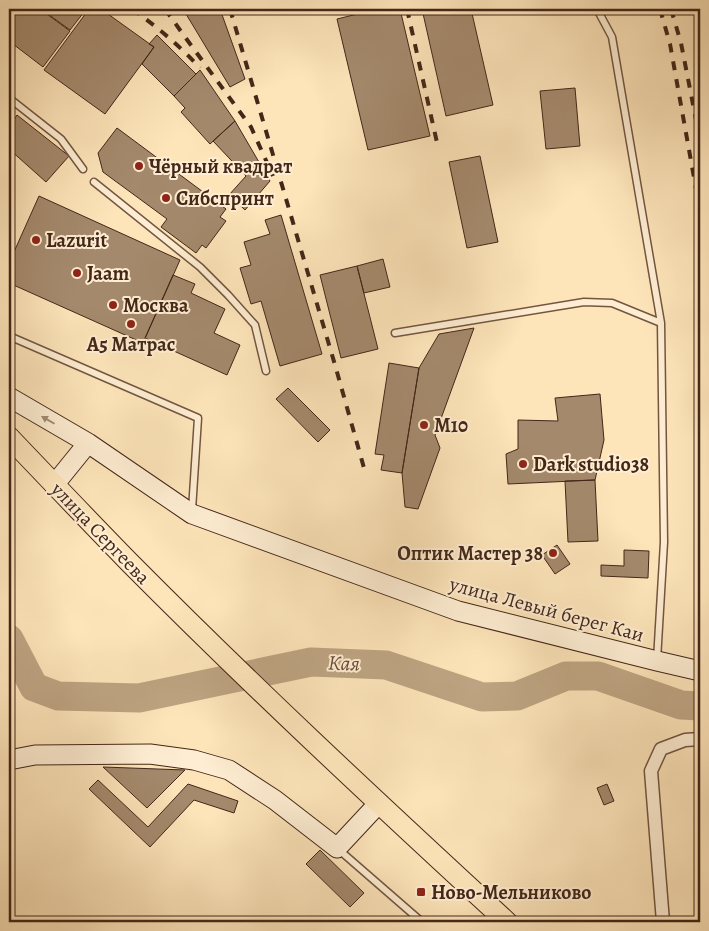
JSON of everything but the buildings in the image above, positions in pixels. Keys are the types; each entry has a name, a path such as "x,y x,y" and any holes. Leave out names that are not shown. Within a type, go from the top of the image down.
{"main road":[{"name":"улица Сергеева","path":"9,437 129,562 195,627 307,736 507,922"}],"street":[{"name":"улица Левый берег Каи","path":"9,397 88,443 192,514 458,611 700,670"},
{"path":"54,485 88,443"},
{"path":"663,922 651,771 661,749 685,740 700,739"},
{"path":"9,760 35,755 150,754 194,760 229,770 275,800 337,848 379,803"}],"lane":[{"path":"597,9 612,37 662,323 664,542 657,661"},
{"path":"9,98 61,139 83,169"},
{"path":"94,182 200,266 256,325 266,371"},
{"path":"395,332 584,302 612,303 662,323"},
{"path":"9,336 198,418 192,514"},
{"path":"337,848 422,922"}],"waterway":[{"name":"Кая","path":"9,639 34,687 58,696 139,698 311,662 386,665 482,697 517,696 566,676 598,676 681,705 700,706"}],"railway":[{"path":"132,9 168,37 200,68"},
{"path":"165,9 251,127 273,176"},
{"path":"230,9 364,468"},
{"path":"407,9 438,147"},
{"path":"660,9 670,44 700,211"},
{"path":"671,9 681,43 700,140"}],"place":[{"name":"Чёрный квадрат","path":"139,166"},
{"name":"Сибспринт","path":"166,198"},
{"name":"Lazurit","path":"36,240"},
{"name":"Jaam","path":"77,273"},
{"name":"Москва","path":"113,305"},
{"name":"А5 Матрас","path":"131,324"},
{"name":"M10","path":"424,425"},
{"name":"Dark studio38","path":"523,464"},
{"name":"Оптик Мастер 38","path":"553,553"},
{"name":"Ново-Мельниково","path":"421,892"}]}
